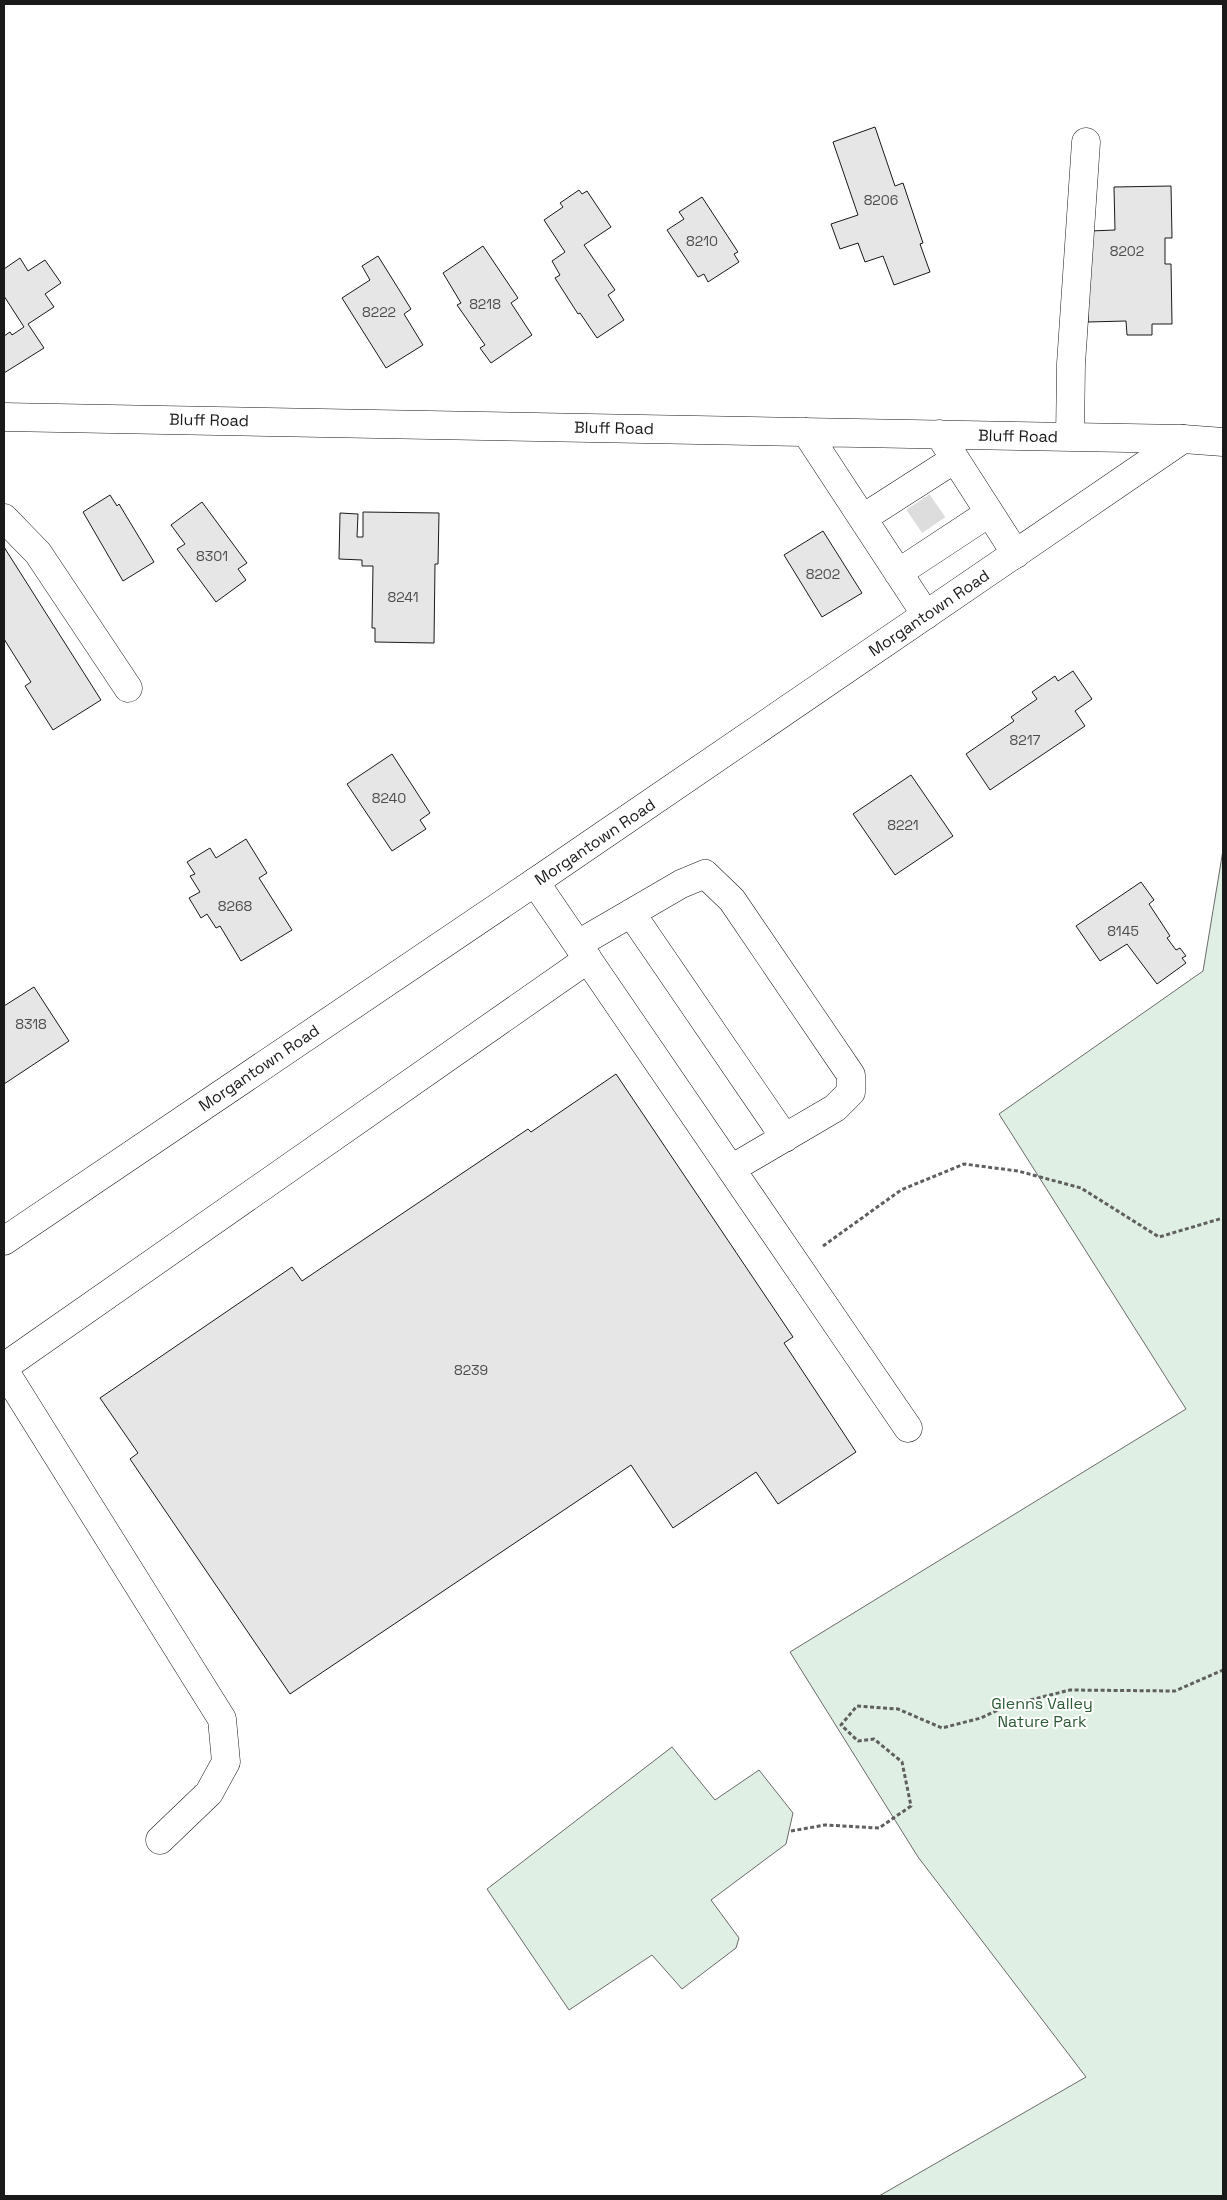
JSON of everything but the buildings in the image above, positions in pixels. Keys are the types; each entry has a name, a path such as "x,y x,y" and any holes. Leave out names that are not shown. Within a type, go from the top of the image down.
{"main road":[{"path":"1070,437 1071,364 1086,142"},
{"name":"Bluff Road","path":"4,417 1183,439 1223,442"},
{"path":"806,432 926,616"},
{"path":"939,434 1016,554"},
{"name":"Morgantown Road","path":"4,1241 535,882 1183,439"},
{"path":"862,518 914,495 955,459"},
{"path":"898,573 942,538 989,513"},
{"path":"4,518 38,552 128,688"},
{"path":"160,1840 208,1793 226,1762 222,1718 4,1369 642,907 681,884 705,874 732,900 851,1075 851,1092 835,1108 731,1169"},
{"path":"535,882 908,1428"},
{"path":"642,907 796,1132"}],"path":[{"path":"819,1249 901,1190 964,1164 1018,1172 1080,1188 1160,1237 1223,1218"},
{"path":"791,1831 825,1825 879,1828 911,1806 902,1762 874,1739 858,1741 841,1725 857,1706 898,1709 942,1728 981,1718 1006,1706 1070,1690 1175,1691 1223,1670"}],"green space":[{"name":"Glenns Valley Nature Park","path":"1223,850 1223,2196 879,2196 1086,2077 918,1857 790,1652 1186,1409 999,1114 1203,971"},
{"path":"672,1747 715,1800 759,1770 793,1813 786,1844 711,1900 739,1938 736,1948 682,1989 652,1955 569,2010 487,1889"}],"tunnel":[{"path":"918,502 939,533"}]}
